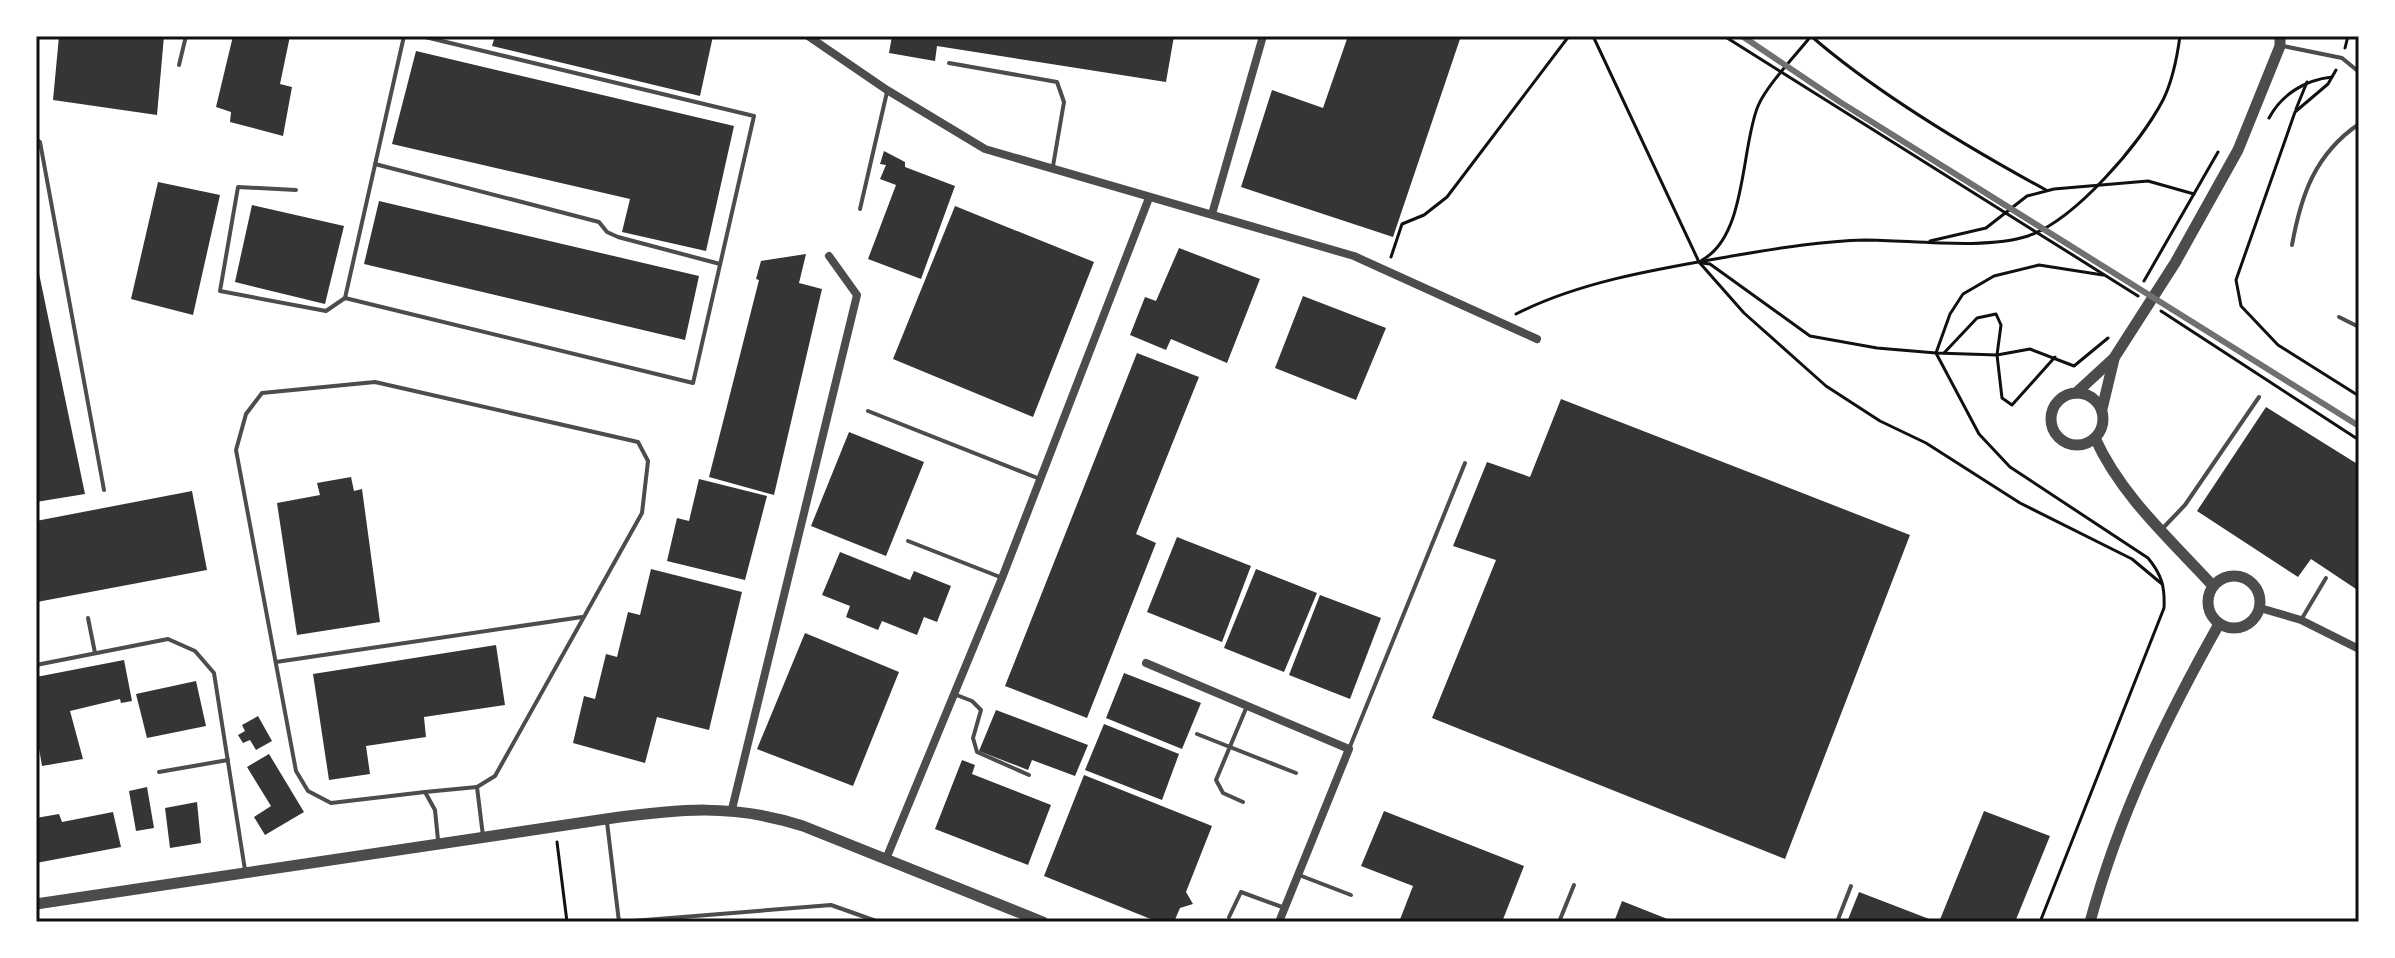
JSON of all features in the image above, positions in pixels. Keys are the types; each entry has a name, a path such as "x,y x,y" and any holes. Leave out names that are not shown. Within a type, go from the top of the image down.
{"street":[{"path":"808,36 887,90 985,149 1387,268 1537,339"},
{"path":"1212,214 1263,36"},
{"path":"2114,358 2102,409 2103,425 2095,438 2072,445 2052,429 2051,413 2055,405 2076,393 2114,358 2175,263 2238,150 2280,41"},
{"path":"886,859 1002,578 1149,198"},
{"path":"732,809 857,295 829,256"},
{"path":"2076,393 2092,397 2102,409"},
{"path":"2095,438 2105,459 2131,497 2213,586"},
{"path":"2233,575 2249,580 2258,592 2260,608 2252,621 2243,627 2219,624 2208,608 2213,586 2233,575"},
{"path":"2260,608 2301,620 2359,649"},
{"path":"2090,922 2131,796 2174,703 2219,624"},
{"path":"1146,663 1349,749 1279,922"},
{"path":"36,904 606,819 672,810 732,809 764,813 1043,922"}],"lane":[{"path":"179,65 186,36"},
{"path":"296,190 238,187 220,291 326,311 345,298 404,36"},
{"path":"345,298 693,383 754,116 421,36"},
{"path":"2280,41 2342,58 2359,72"},
{"path":"949,63 1057,82 1064,102 1052,169"},
{"path":"860,209 887,90"},
{"path":"2292,245 2300,203 2316,165 2343,135 2359,124"},
{"path":"36,139 40,142 104,490"},
{"path":"375,164 599,222 607,232 618,237 720,265"},
{"path":"2339,317 2359,327"},
{"path":"375,382 638,442 648,461 642,513 495,776 477,787 331,803 317,799 296,771 276,662 236,450 246,414 262,393 375,382"},
{"path":"2161,530 2185,505 2259,397"},
{"path":"868,411 1040,479"},
{"path":"1349,749 1465,463"},
{"path":"908,541 1002,578"},
{"path":"2301,620 2326,578"},
{"path":"276,662 584,617"},
{"path":"88,618 95,653"},
{"path":"36,665 168,639 195,651 214,673 245,872"},
{"path":"954,694 972,701 981,710 972,743 977,752 1029,775"},
{"path":"1243,802 1223,793 1216,780 1247,706"},
{"path":"1197,734 1296,773"},
{"path":"159,772 229,760"},
{"path":"477,787 483,838"},
{"path":"425,792 435,810 438,843"},
{"path":"606,819 620,922 831,905 879,922"},
{"path":"1299,875 1351,895"},
{"path":"1559,922 1574,885"},
{"path":"1837,922 1851,886"},
{"path":"1229,917 1241,892 1285,908"}],"path":[{"path":"1387,268 1402,224 1424,215 1447,197 1569,36"},
{"path":"1593,36 1699,262 1744,313 1826,386 2020,503 2132,559 2165,587"},
{"path":"1724,36 2002,214 2140,297"},
{"path":"1699,262 1712,255 1737,208 1758,105 1811,36 1851,68 2046,190"},
{"path":"1516,314 1554,298 1699,262 1837,242 2011,239 2035,233 2087,198 2162,101 2176,63 2180,36"},
{"path":"2295,112 2307,82"},
{"path":"1926,242 1986,228 2027,196 2046,190 2148,181 2194,194"},
{"path":"1699,262 1710,264 1810,336 1877,348 1936,353 1997,355 2030,349 2074,366 2095,349"},
{"path":"2040,922 2164,608 2165,587 2160,572 2148,558 2010,467 1979,434 1936,353 1950,314 1963,294 1994,276 2039,265 2103,275"},
{"path":"2152,305 2359,440"},
{"path":"1944,353 1983,314 1996,314 2001,325 1997,355 2002,398 2012,405 2055,357"},
{"path":"555,826 567,922"}],"building":[{"path":"59,36 164,36 157,115 53,100"},
{"path":"233,36 290,36 280,84 292,87 283,136 230,122 231,112 216,107"},
{"path":"495,36 713,36 700,96 492,46"},
{"path":"892,36 1174,36 1166,82 937,46 935,61 889,53"},
{"path":"1348,36 1461,36 1393,237 1241,187 1272,90 1323,108"},
{"path":"416,51 734,126 706,251 622,232 630,199 392,144"},
{"path":"884,151 905,162 905,167 955,186 921,279 868,259 896,185 880,179 886,165 880,164"},
{"path":"158,182 220,195 193,315 131,299"},
{"path":"379,201 699,276 685,340 364,264"},
{"path":"252,205 344,226 325,304 235,282"},
{"path":"955,206 1094,262 1033,417 893,359"},
{"path":"1179,248 1260,279 1227,363 1171,339 1166,350 1130,335 1145,297 1156,301"},
{"path":"806,254 799,283 822,289 774,495 709,477 759,280 756,279 761,261"},
{"path":"36,259 85,494 36,502"},
{"path":"1303,296 1386,328 1356,400 1275,368"},
{"path":"1137,353 1199,377 1136,534 1156,543 1087,718 1005,686"},
{"path":"1561,399 1910,535 1785,859 1432,718 1496,560 1453,546 1487,462 1530,477"},
{"path":"2266,407 2359,465 2359,591 2311,559 2298,577 2197,511"},
{"path":"849,432 924,462 886,556 811,526"},
{"path":"351,477 354,491 362,489 380,622 297,635 277,503 320,495 317,483"},
{"path":"699,479 767,496 745,580 667,561 677,518 689,521"},
{"path":"192,491 207,570 37,602 36,521"},
{"path":"1177,537 1251,566 1222,642 1147,612"},
{"path":"840,552 910,580 914,571 951,586 937,622 924,617 917,635 882,621 878,630 846,617 850,606 822,595"},
{"path":"651,569 742,592 709,730 657,717 645,763 573,743 584,696 595,699 606,654 617,657 628,612 640,615"},
{"path":"1256,569 1317,593 1284,672 1224,648"},
{"path":"1320,595 1381,618 1350,699 1289,675"},
{"path":"805,633 899,672 853,786 757,749"},
{"path":"496,645 505,705 424,717 426,737 366,746 370,774 329,780 313,674"},
{"path":"124,660 132,701 121,703 120,699 70,711 83,759 42,766 36,731 36,677"},
{"path":"1124,673 1201,703 1182,749 1106,718"},
{"path":"196,681 206,726 147,738 136,694"},
{"path":"996,710 1088,745 1075,776 1032,760 1028,770 979,751"},
{"path":"258,716 272,741 256,750 250,740 243,743 238,735 245,731 242,725"},
{"path":"1104,724 1179,754 1162,800 1085,770"},
{"path":"269,754 304,812 265,835 254,817 271,806 247,767"},
{"path":"962,760 975,765 972,774 1051,805 1028,865 935,829"},
{"path":"1084,775 1212,826 1186,892 1193,904 1180,908 1174,922 1158,922 1044,876"},
{"path":"147,787 154,828 136,831 129,791"},
{"path":"197,802 201,843 170,848 165,808"},
{"path":"1384,811 1524,866 1502,922 1399,922 1413,886 1361,866"},
{"path":"1984,811 2050,836 2015,922 1939,922"},
{"path":"113,812 121,847 36,863 36,818 59,814 62,822"},
{"path":"1859,892 1937,922 1847,922"},
{"path":"1622,901 1675,922 1614,922"}],"railway":[{"path":"1742,36 1840,102 2359,426"}]}
